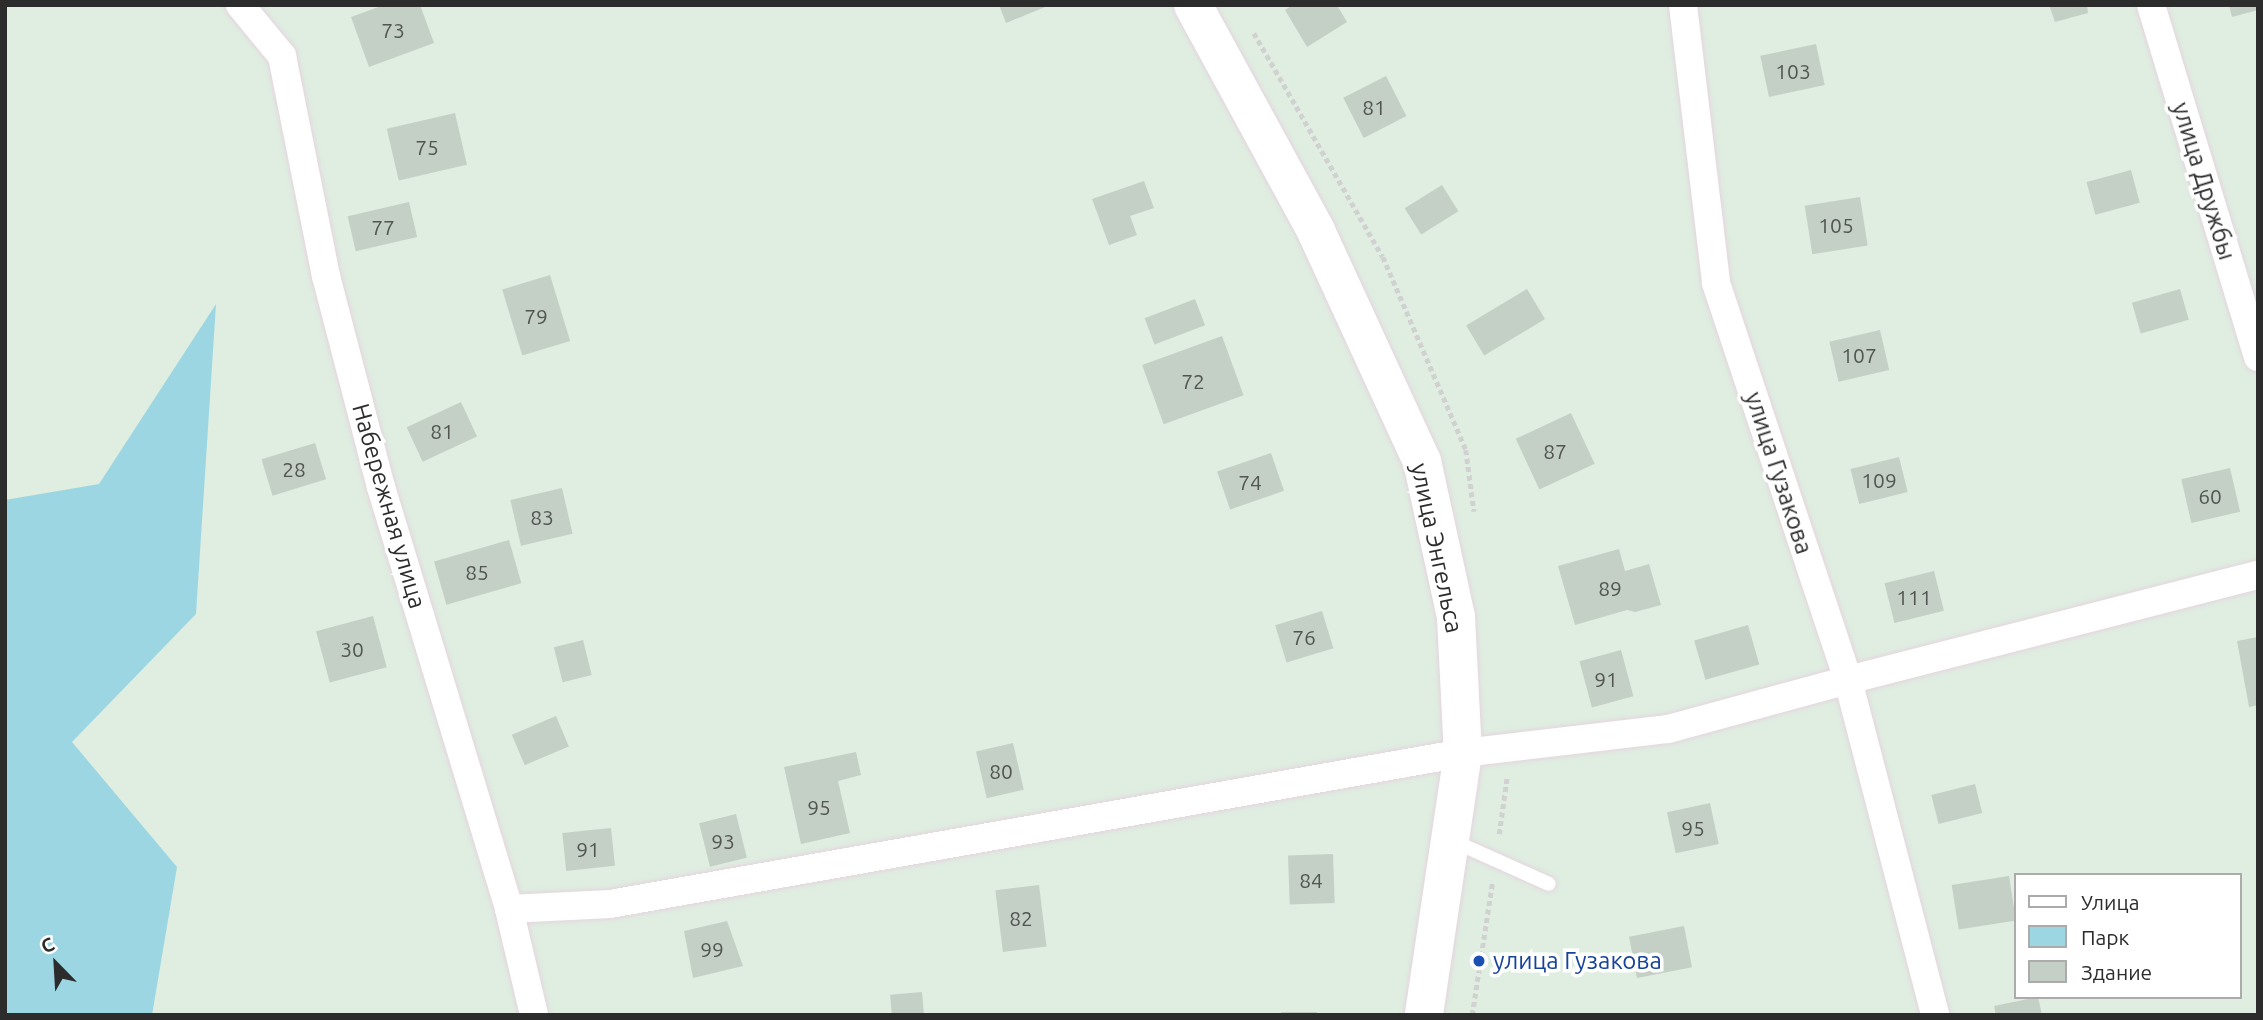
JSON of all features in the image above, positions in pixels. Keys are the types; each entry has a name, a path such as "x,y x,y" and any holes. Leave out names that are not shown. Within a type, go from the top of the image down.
{"main road":[{"name":"улица Энгельса","path":"1193,5 1316,231 1422,461 1456,617 1463,753 1424,1015"}],"street":[{"name":"Набережная улица","path":"240,5 282,56 326,276 377,474 509,909 534,1015"},
{"name":"улица Гузакова","path":"1683,5 1700,127 1716,283 1848,680 1935,1015"},
{"name":"улица Дружбы","path":"2151,5 2258,357"},
{"path":"509,909 610,904 1463,753 1668,729 2258,575"}],"lane":[{"path":"1450,839 1549,884"}],"green space":[{"path":"216,304 196,614 72,742 177,867 152,1015 5,1015 5,500 99,484"}],"building":[{"path":"384,5 420,5 434,43 369,67 351,17"},
{"path":"999,5 1050,5 1006,23"},
{"path":"1293,5 1337,5 1347,22 1307,47 1285,10"},
{"path":"2049,5 2087,5 2088,13 2055,22"},
{"path":"2229,5 2258,5 2258,10 2232,17"},
{"path":"1816,44 1825,85 1769,97 1760,56"},
{"path":"1386,76 1406,116 1364,138 1343,98"},
{"path":"455,113 467,165 399,180 387,129"},
{"path":"2131,170 2140,203 2095,215 2087,182"},
{"path":"1144,181 1154,208 1130,216 1137,235 1109,245 1092,199"},
{"path":"1442,185 1458,211 1421,235 1405,208"},
{"path":"1860,197 1868,245 1812,254 1805,206"},
{"path":"409,202 417,237 356,251 348,216"},
{"path":"550,275 570,341 522,356 502,290"},
{"path":"1527,289 1545,319 1484,356 1466,326"},
{"path":"2180,289 2189,320 2141,334 2132,303"},
{"path":"1195,299 1205,325 1155,344 1145,318"},
{"path":"1880,330 1889,370 1839,382 1829,342"},
{"path":"1222,336 1244,395 1164,424 1142,365"},
{"path":"461,402 477,436 423,462 407,427"},
{"path":"1571,413 1595,464 1539,490 1516,439"},
{"path":"315,443 326,479 273,496 261,459"},
{"path":"1271,453 1284,491 1230,509 1217,472"},
{"path":"1899,457 1908,492 1859,504 1850,469"},
{"path":"2230,468 2240,512 2191,523 2181,479"},
{"path":"562,488 573,534 521,546 510,500"},
{"path":"509,540 521,583 446,605 434,561"},
{"path":"1619,549 1625,571 1649,564 1661,605 1635,612 1627,610 1575,625 1558,566"},
{"path":"1934,571 1944,611 1894,623 1885,583"},
{"path":"1322,611 1333,648 1287,663 1275,625"},
{"path":"373,616 387,667 330,682 316,631"},
{"path":"1748,625 1759,664 1705,680 1694,640"},
{"path":"2258,637 2258,705 2249,707 2237,641"},
{"path":"583,640 592,675 563,682 554,647"},
{"path":"1621,650 1633,696 1592,707 1579,661"},
{"path":"556,716 569,746 525,765 512,735"},
{"path":"1013,743 1024,790 987,798 976,752"},
{"path":"856,752 861,775 838,781 850,833 801,844 784,767"},
{"path":"1975,784 1982,813 1939,824 1931,795"},
{"path":"1710,803 1719,844 1676,853 1667,812"},
{"path":"736,814 747,858 710,867 699,823"},
{"path":"611,828 615,866 566,871 562,833"},
{"path":"1333,854 1335,903 1290,905 1288,856"},
{"path":"2009,876 2014,921 1959,930 1952,885"},
{"path":"1039,885 1047,947 1003,952 995,890"},
{"path":"727,921 743,966 693,978 684,931"},
{"path":"1684,926 1692,967 1637,978 1629,937"},
{"path":"922,992 924,1015 892,1015 890,995"},
{"path":"2038,999 2042,1015 1996,1015 1994,1006"},
{"path":"1281,1012 1317,1012 1317,1015 1281,1015"}],"place":[{"name":"улица Гузакова","path":"1479,961"}]}
